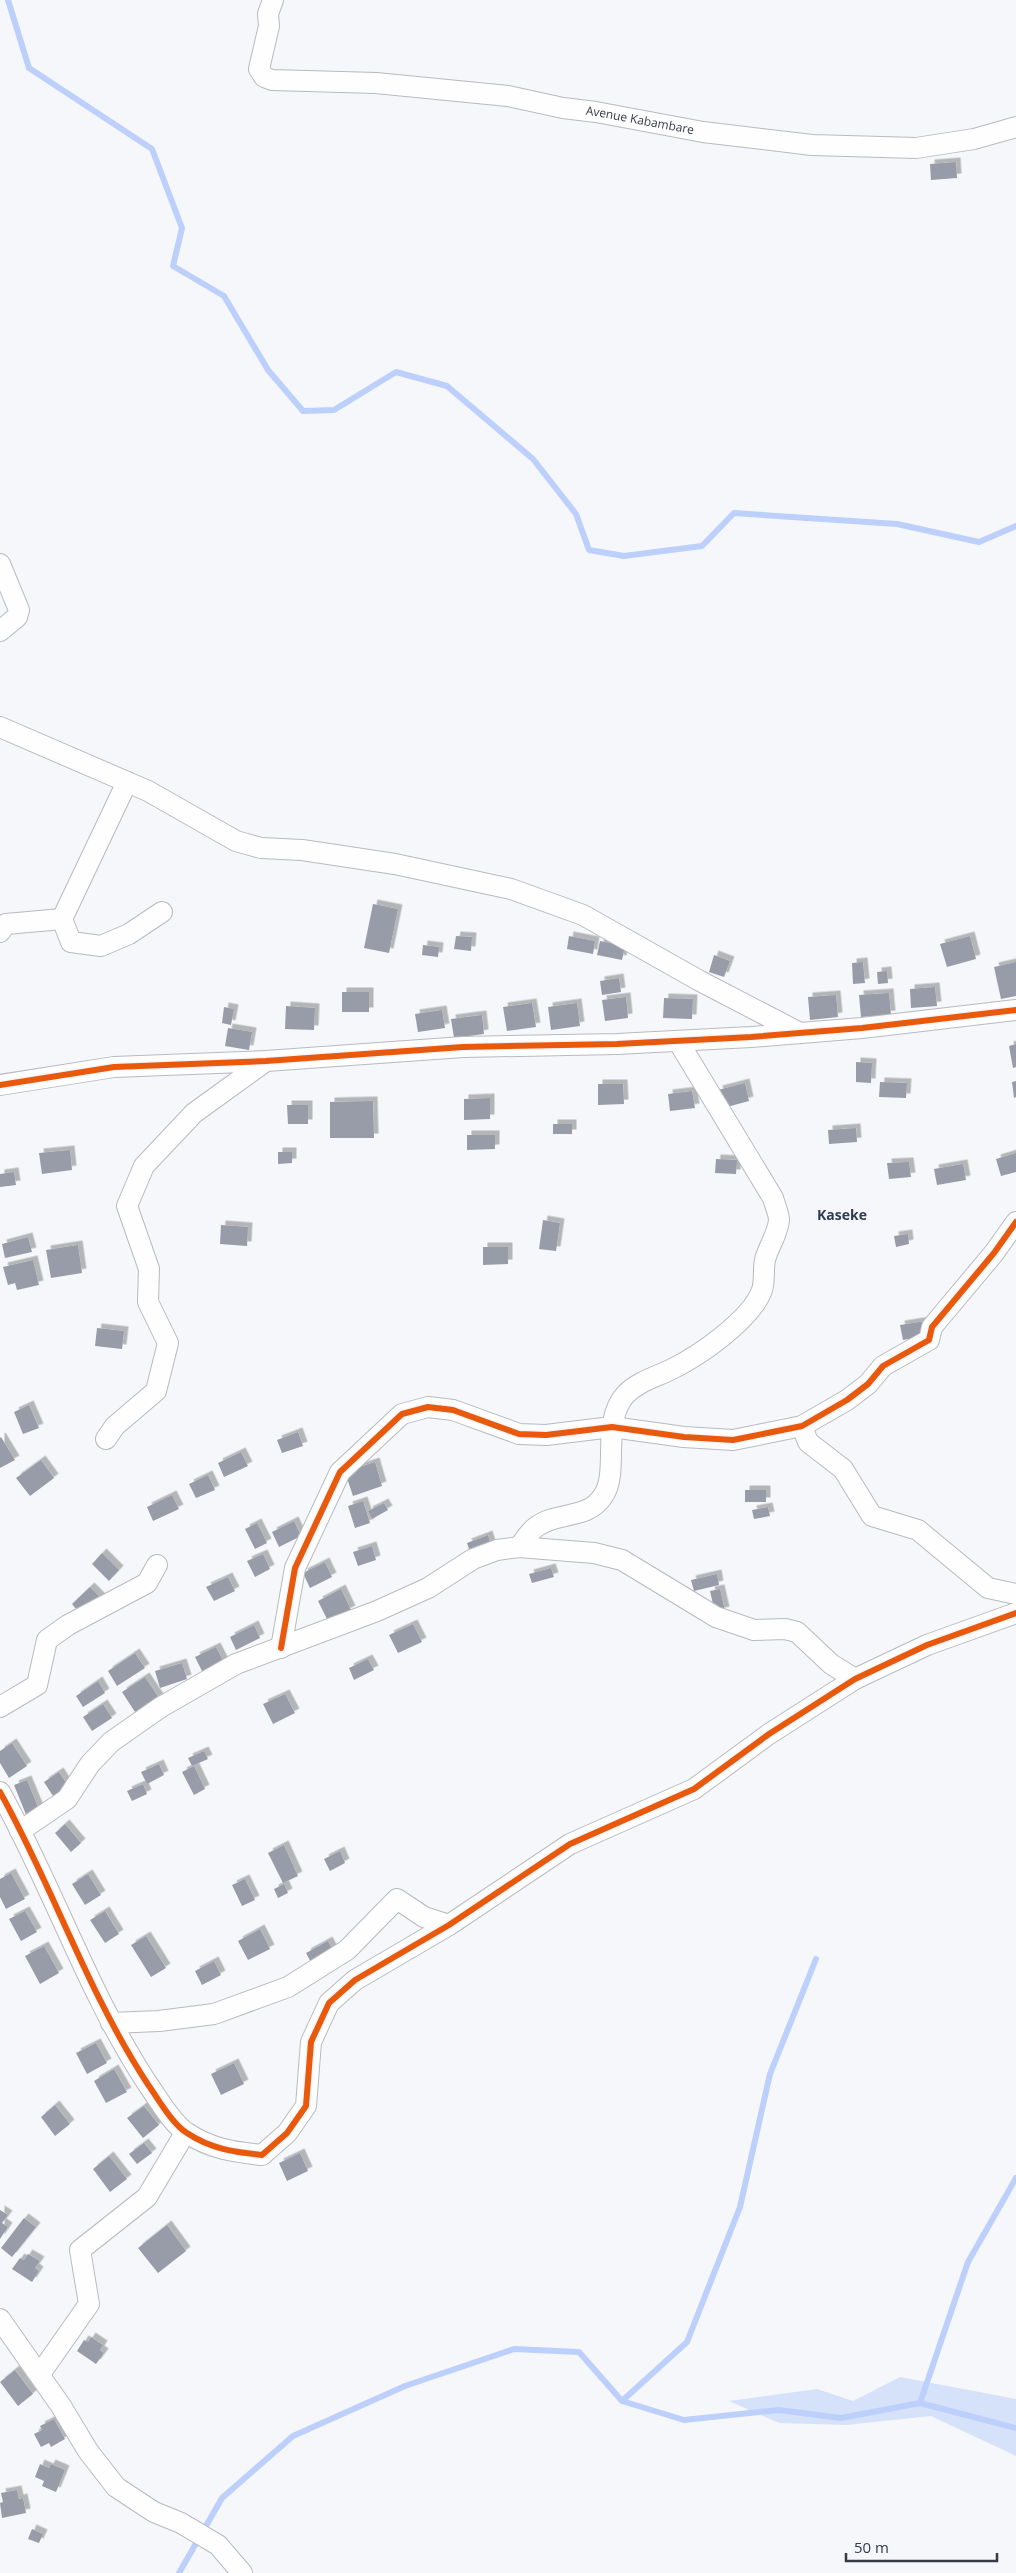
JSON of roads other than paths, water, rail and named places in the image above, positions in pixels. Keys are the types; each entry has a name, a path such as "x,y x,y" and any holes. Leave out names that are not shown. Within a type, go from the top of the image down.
{"street":[{"name":"Avenue Kabambare","path":"273,0 268,14 269,26 260,68 264,77 272,80 376,83 508,96 563,108 596,112 703,132 812,145 916,148 974,139 1016,127"},
{"path":"0,564 19,610 17,616 0,631"},
{"path":"0,727 127,782 244,843 261,848 302,850 395,864 511,889 583,915 700,981 800,1033"},
{"path":"127,782 62,919 71,942 101,946 129,934 162,912"},
{"path":"0,932 6,924 62,919"},
{"path":"0,1085 114,1067 266,1061 463,1047 678,1041 800,1033 958,1018 1016,1010"},
{"path":"519,1547 536,1527 564,1516 584,1513 603,1498 610,1485 612,1427 616,1412 625,1395 645,1380 671,1370 717,1342 756,1302 763,1288 765,1258 779,1220 773,1198 678,1041"},
{"path":"106,1439 115,1426 156,1390 168,1343 148,1302 149,1269 127,1206 130,1198 144,1166 194,1113 266,1061"},
{"path":"281,1648 295,1568 340,1472 402,1414 428,1407 454,1410 519,1434 546,1435 612,1427 684,1437 733,1440 802,1426 847,1400 868,1384 883,1366 929,1340 932,1327 994,1253 1016,1222"},
{"path":"802,1426 808,1442 843,1468 872,1516 918,1530 988,1588 1016,1594"},
{"path":"20,1831 68,1799 90,1764 111,1742 161,1707 236,1664 281,1648 331,1626 377,1611 428,1588 473,1559 497,1550 519,1547 594,1553 622,1560 716,1617 754,1630 785,1629 797,1632 831,1664 856,1679"},
{"path":"0,1707 37,1685 46,1640 68,1625 147,1583 157,1565"},
{"path":"0,1792 123,2047 161,2104 185,2133 224,2151 262,2155 287,2133 306,2106 311,2042 329,2003 355,1980 449,1924 570,1844 694,1789 769,1734 856,1679 927,1645 1016,1613"},
{"path":"111,2023 159,2021 214,2014 288,1987 347,1950 397,1900 424,1917 449,1924"},
{"path":"40,2374 89,2304 80,2250 147,2197 185,2133"},
{"path":"0,2319 40,2374 88,2452 116,2487 154,2512 181,2523 218,2545 242,2573"}],"waterway":[{"path":"8,0 29,68 152,149 182,228 173,266 224,296 268,370 303,411 334,410 396,372 447,386 533,459 576,514 589,550 624,556 702,546 734,513 897,524 979,542 1016,526"},
{"path":"622,2401 687,2342 740,2207 770,2074 816,1959"},
{"path":"920,2403 968,2262 1016,2178"},
{"path":"179,2573 222,2498 293,2436 405,2386 514,2349 579,2352 622,2401 684,2420 779,2410 841,2418 920,2403 1016,2428"}],"district":[{"name":"Kaseke","path":"842,1215"}]}
